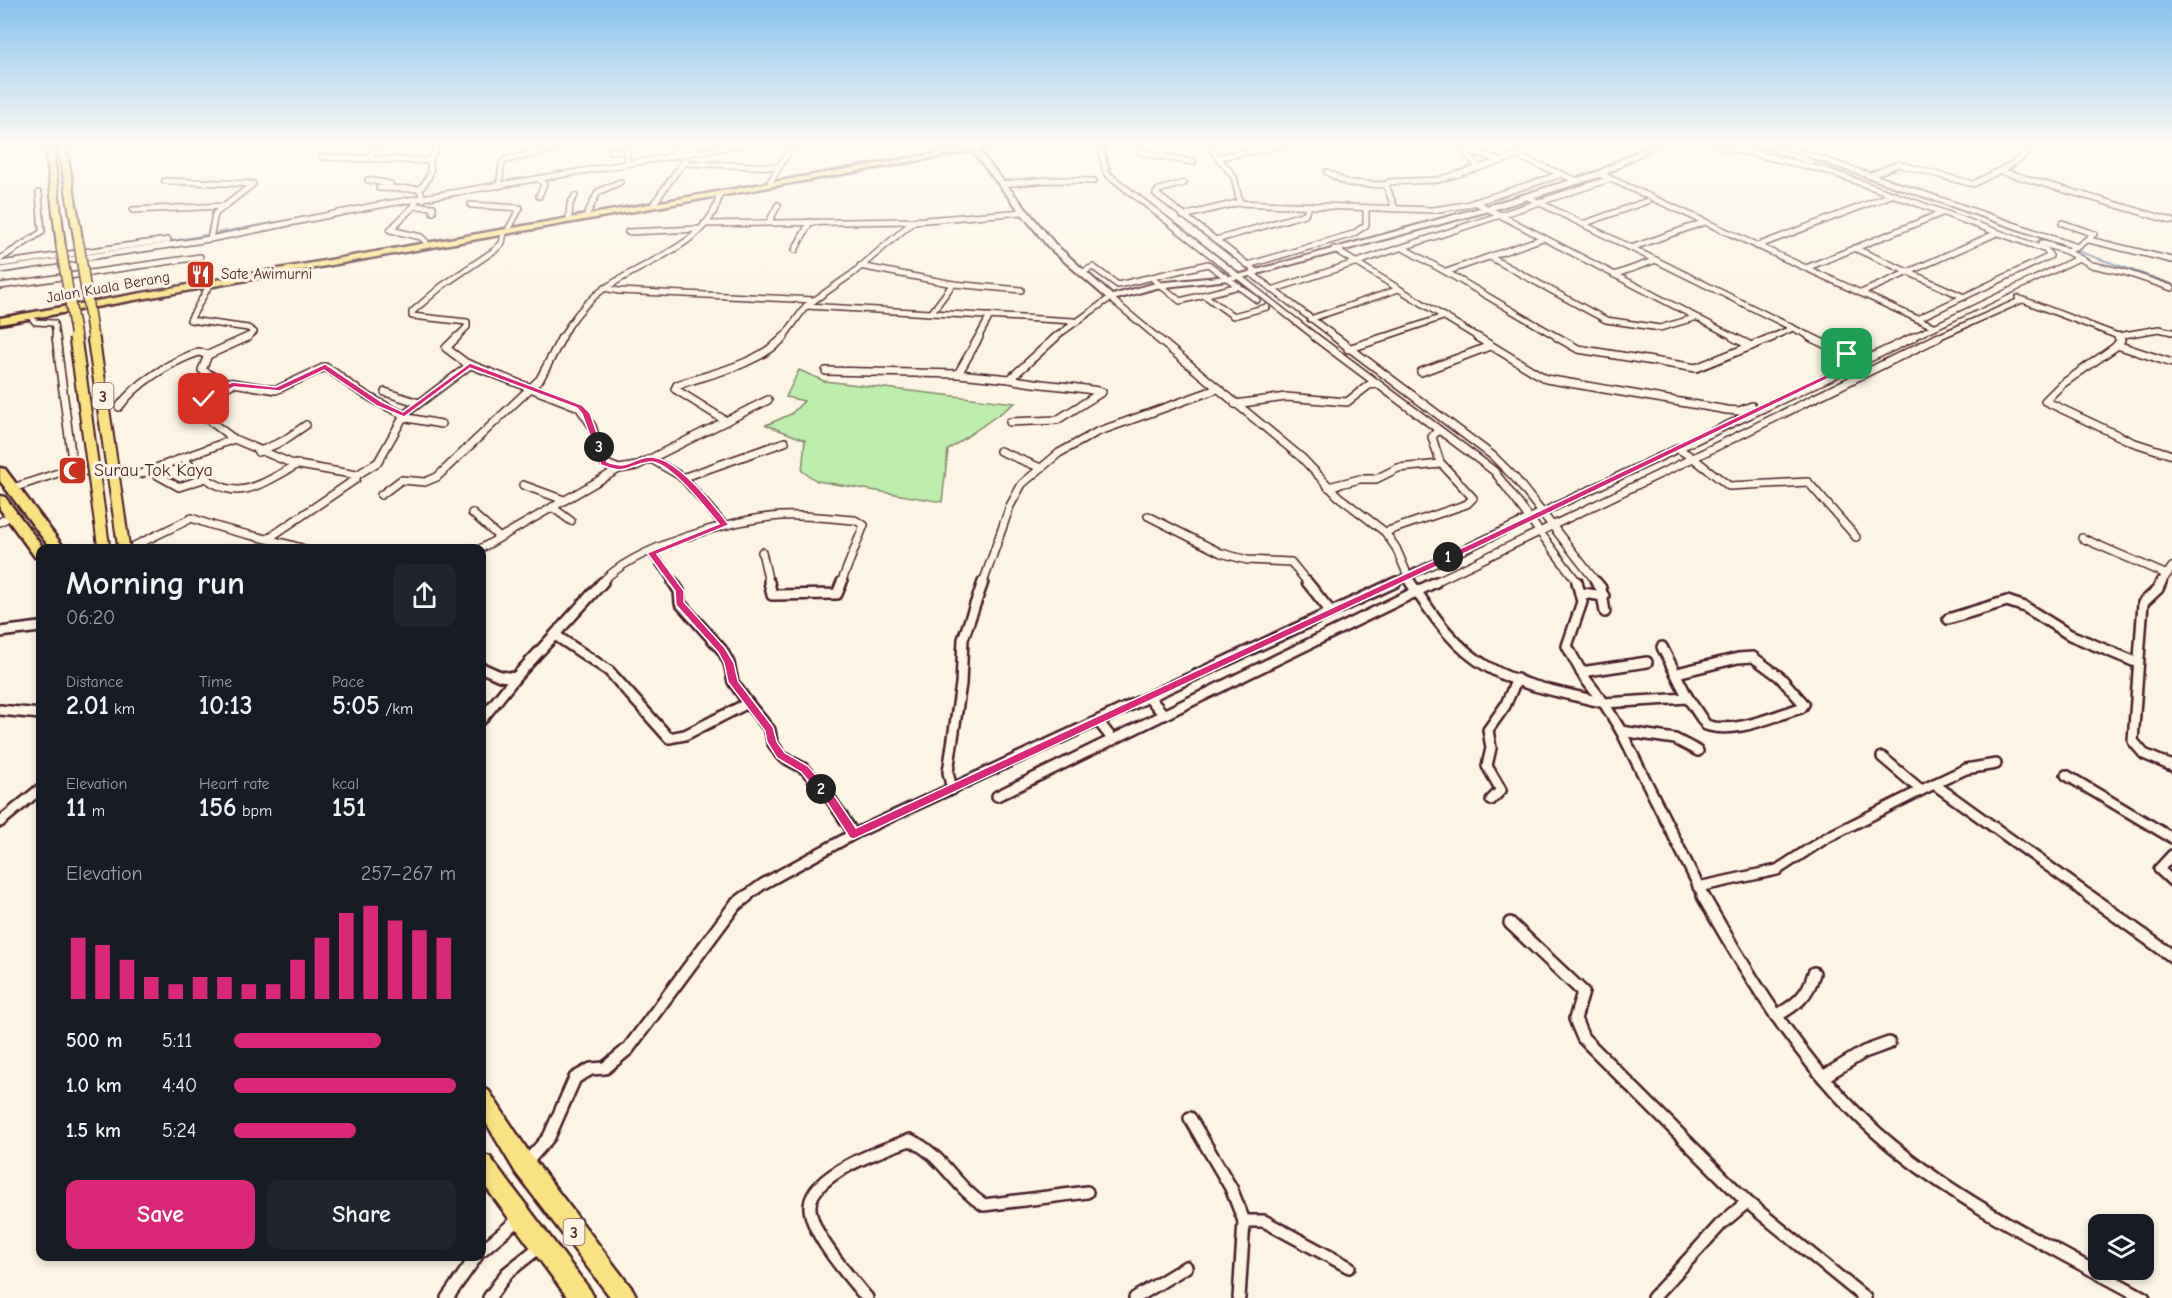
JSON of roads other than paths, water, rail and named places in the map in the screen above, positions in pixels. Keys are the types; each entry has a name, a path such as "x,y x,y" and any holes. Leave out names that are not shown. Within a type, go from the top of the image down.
{"highway":[{"name":"Jalan Kuala Berang","path":"507,231 634,206"},
{"name":"Jalan Kuala Berang","path":"0,315 303,262 661,206"},
{"name":"Jalan Kuala Berang","path":"0,321 352,260 431,243"},
{"path":"303,262 343,258 352,260"},
{"path":"0,472 54,544"},
{"path":"0,500 6,519 36,550"},
{"name":"3","path":"486,1104 524,1165 625,1298"},
{"name":"3","path":"486,1168 582,1298"}],"main road":[{"name":"3","path":"56,206 88,415 103,544"},
{"name":"3","path":"72,206 125,544"},
{"name":"3","path":"486,1114 524,1165"}],"street":[{"path":"0,262 42,232 41,206"},
{"path":"211,235 215,214 225,206"},
{"path":"133,210 225,206"},
{"path":"0,270 376,206"},
{"path":"412,206 390,230 421,237 431,243"},
{"path":"431,206 433,212"},
{"path":"480,206 520,208 500,245 442,286 412,312 416,317 467,322 467,327 448,345 446,351 470,365 579,407 586,413 604,463 619,470"},
{"path":"569,217 570,206"},
{"path":"587,214 591,206"},
{"path":"381,495 401,478 413,478 425,482 437,477 540,379 570,322 604,288 687,241 717,206"},
{"path":"769,222 778,206"},
{"path":"1018,206 1052,246 1081,273 1302,458 1328,487 1384,532 1396,548 1407,578 1436,620 1465,651 1489,668 1517,679 1604,703 1688,698"},
{"path":"1145,206 1267,308 1233,316 1204,295"},
{"path":"1171,206 1248,265 1272,290 1505,467 1605,612"},
{"path":"1184,216 1229,206"},
{"path":"1299,206 1433,210 1456,206"},
{"path":"1216,240 1305,214 1309,206"},
{"path":"1481,206 1751,346"},
{"path":"1152,278 1180,301 1204,295 1255,273 1334,249 1498,206"},
{"path":"1272,290 1532,206"},
{"path":"524,1165 549,1137 575,1078 591,1069 605,1068 628,1049 735,905 763,884 854,834 1407,578 1677,448 1847,364 1851,357 1545,206"},
{"path":"1584,224 1634,206"},
{"path":"1669,206 1934,326"},
{"path":"1757,246 1864,206"},
{"path":"1917,319 2050,256 2046,250 1923,206"},
{"path":"1934,206 2071,249 2094,236 2093,233 2062,223"},
{"path":"1951,206 2071,249 2077,259"},
{"path":"2120,206 2172,221"},
{"path":"1248,265 1353,234 1366,225 1366,209"},
{"path":"1806,268 1949,210"},
{"path":"628,232 769,222 914,221 1023,212"},
{"path":"726,421 675,389 677,385 747,361 767,351 791,330 806,306 860,266 914,221"},
{"path":"795,250 810,222"},
{"path":"1631,248 1705,222"},
{"path":"1861,293 1997,233"},
{"path":"0,262 211,235"},
{"path":"1446,272 1543,238"},
{"path":"2089,240 2172,260"},
{"path":"1403,248 1582,350 1696,368 1706,366 1793,328"},
{"path":"1854,248 1964,297"},
{"path":"1334,249 1538,375 1554,381 1734,411 1744,410 1934,326 2077,259 2172,288"},
{"path":"0,286 200,257"},
{"path":"1490,257 1606,320 1660,328 1694,318"},
{"path":"1614,275 1656,260"},
{"path":"1081,273 1093,267 1116,285 1205,264 1236,281 1498,474 1536,515 1576,579 1593,594"},
{"path":"860,266 953,284 1021,290"},
{"path":"1010,379 1074,321 1110,298 1160,285 1236,281"},
{"path":"119,406 127,395 183,358 196,352 208,355 241,342 254,332 248,328 192,322 192,315 210,284"},
{"path":"932,312 953,284"},
{"path":"604,288 619,291 717,294 738,298 815,300"},
{"path":"1310,319 1399,289"},
{"path":"2006,292 2118,336 2160,329 2172,332"},
{"path":"997,796 1942,335 2022,300"},
{"path":"806,306 1074,321"},
{"path":"30,316 35,322 54,323 73,468"},
{"path":"958,374 990,316"},
{"path":"1348,349 1443,317"},
{"path":"2118,336 2121,340 2117,345 2087,365 2045,401 2124,438 2172,455"},
{"path":"2117,345 2172,363"},
{"path":"1421,372 1490,346"},
{"path":"208,355 202,370 205,375 232,384 278,390 325,367 380,404 403,416 441,424"},
{"path":"232,384 198,402 195,410 234,439 258,452 298,464 357,475 366,472 387,452 403,416 470,365"},
{"path":"826,371 958,374 1010,379 1042,386 1076,386 1102,392 1057,420 1010,422"},
{"path":"1235,404 1286,397 1347,402 1370,385 1377,384"},
{"path":"952,790 948,772 961,684 963,639 1014,497 1022,484 1059,453 1097,432 1217,389"},
{"path":"385,392 418,404"},
{"path":"486,545 619,470 651,459 768,400"},
{"path":"1384,532 1471,502 1473,498 1468,491 1441,464 1432,437 1434,426 1443,420"},
{"path":"258,452 283,441 306,425"},
{"path":"12,488 73,468 132,475 150,471 234,439"},
{"path":"682,478 785,442"},
{"path":"1677,448 1729,486 1808,482 1856,537"},
{"path":"1000,451 1041,468"},
{"path":"182,458 202,478 232,492 241,492 259,486 298,464"},
{"path":"651,459 663,462 682,478 724,525"},
{"path":"1328,487 1360,479 1376,479 1398,468 1441,464"},
{"path":"150,471 179,487 202,478"},
{"path":"269,538 356,478 357,475"},
{"path":"524,485 564,500"},
{"path":"552,507 571,521"},
{"path":"472,513 499,537"},
{"path":"486,714 515,678 608,576 625,564 724,525 783,516 855,520 864,525 837,594 772,595 762,552"},
{"path":"1148,516 1221,553 1247,560 1291,562 1331,612"},
{"path":"137,544 192,518 222,530 269,538 288,544"},
{"path":"2082,538 2165,574"},
{"path":"652,553 679,591 680,603 722,650 729,663 733,682 770,730 772,742 781,756 804,769 832,801 854,834"},
{"path":"2172,567 2165,574 2158,589 2143,603 2133,741 2144,754 2172,766"},
{"path":"1593,594 1582,602 1567,646 1581,672 1621,731 1698,887 1744,971 1822,1077 1882,1137 1918,1165 2014,1227 2144,1298"},
{"path":"1948,619 2007,601 2025,607 2070,634 2138,663"},
{"path":"0,632 36,628"},
{"path":"555,635 609,671 669,738 685,735 748,703"},
{"path":"1662,647 1688,698 1704,723 1715,728 1764,718 1801,708 1804,704 1780,677 1753,657 1738,658 1677,673"},
{"path":"1581,672 1647,662"},
{"path":"486,670 500,676 515,678"},
{"path":"1491,800 1501,790 1487,766 1491,748 1488,730 1505,706 1517,679"},
{"path":"1149,697 1164,715"},
{"path":"0,710 36,714"},
{"path":"1098,721 1113,740"},
{"path":"1621,731 1675,739 1698,751"},
{"path":"1882,757 1921,790"},
{"path":"1698,887 1777,870 1826,838 1921,790 1966,769 1996,764"},
{"path":"2066,775 2172,838"},
{"path":"1934,784 2172,956"},
{"path":"0,822 36,792"},
{"path":"2172,855 2159,869 2172,881"},
{"path":"1510,923 1583,992 1583,999 1574,1017 1575,1028 1583,1038 1747,1202 1865,1298"},
{"path":"1776,1016 1804,999 1810,991 1814,973"},
{"path":"1822,1077 1849,1064 1873,1045 1889,1043"},
{"path":"1190,1118 1231,1188 1244,1221 1239,1298"},
{"path":"867,1298 836,1259 812,1216 810,1205 814,1191 829,1176 910,1140 934,1152 974,1200 984,1204 1087,1192"},
{"path":"1653,1298 1721,1224 1747,1202"},
{"path":"486,1247 522,1216"},
{"path":"1244,1221 1264,1221 1349,1267"},
{"path":"489,1298 507,1273 542,1244"},
{"path":"447,1298 474,1261"},
{"path":"1135,1298 1186,1267"}],"waterway":[{"path":"167,242 367,206"},
{"path":"1152,206 1236,270"},
{"path":"1946,206 2172,284"},
{"path":"252,233 267,230"},
{"path":"101,258 181,246"},
{"path":"0,267 15,264"},
{"path":"0,273 33,268"}],"place":[{"name":"Sate Awimurni","path":"200,274"},
{"name":"Surau Tok Kaya","path":"73,470"}]}
